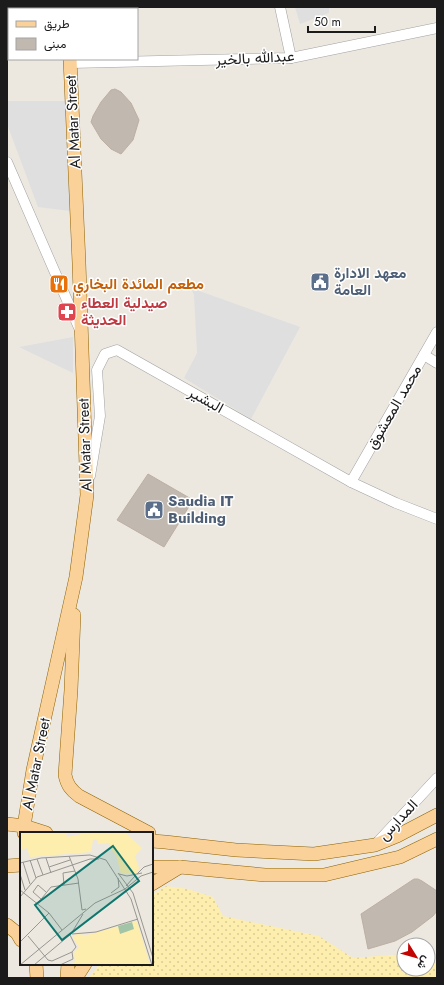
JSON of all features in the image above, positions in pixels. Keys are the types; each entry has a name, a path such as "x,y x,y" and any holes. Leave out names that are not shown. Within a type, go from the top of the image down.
{"main road":[{"name":"Al Matar Street","path":"25,831 33,770 76,577 87,495 70,61"},
{"path":"76,577 71,690 65,775 66,782 70,789 79,796 147,832"},
{"path":"153,841 236,850 314,854 375,845 397,836 437,815"},
{"path":"7,824 25,831 36,832"},
{"path":"153,836 165,842"},
{"path":"153,867 180,867 265,875 324,875 400,857 437,839"},
{"path":"7,866 20,865"},
{"path":"153,883 180,867"},
{"path":"7,925 17,933 20,938"},
{"path":"36,965 37,978"},
{"path":"67,978 68,965"},
{"path":"76,978 84,965"}],"street":[{"path":"280,7 292,58"},
{"name":"عبدالله بالخير","path":"70,61 292,58 437,28"},
{"path":"7,162 81,334"},
{"name":"محمد المعشوق","path":"351,482 437,332"},
{"name":"البشير","path":"87,495 100,416 97,370 106,354 117,350 351,482 396,503 437,518"},
{"path":"424,355 437,363"},
{"name":"المدارس","path":"375,845 437,778"}],"sand":[{"path":"166,886 188,889 213,897 223,916 319,936 353,958 396,955 396,977 436,977 437,952 437,978 89,978 99,965 153,965 153,894"}],"shaded area":[{"path":"295,7 329,7 329,13 300,24"},
{"path":"7,101 65,101 70,211 38,207 7,124"},
{"path":"191,288 300,327 251,419 184,378 197,353 194,295"},
{"path":"73,337 73,373 19,347"}],"building":[{"path":"115,89 121,92 131,103 139,120 133,140 121,154 111,149 101,139 91,122 101,102 111,90"},
{"path":"148,474 193,500 164,547 117,520"},
{"path":"414,879 422,881 437,891 437,911 433,916 412,932 403,937 396,937 395,941 368,949 361,914"}],"place":[{"name":"معهد الادارة العامة","path":"320,282"},
{"name":"مطعم المائدة البخاري","path":"59,284"},
{"name":"صيدلية العطاء الحديثة","path":"67,312"},
{"name":"Saudia IT Building","path":"154,510"}]}
